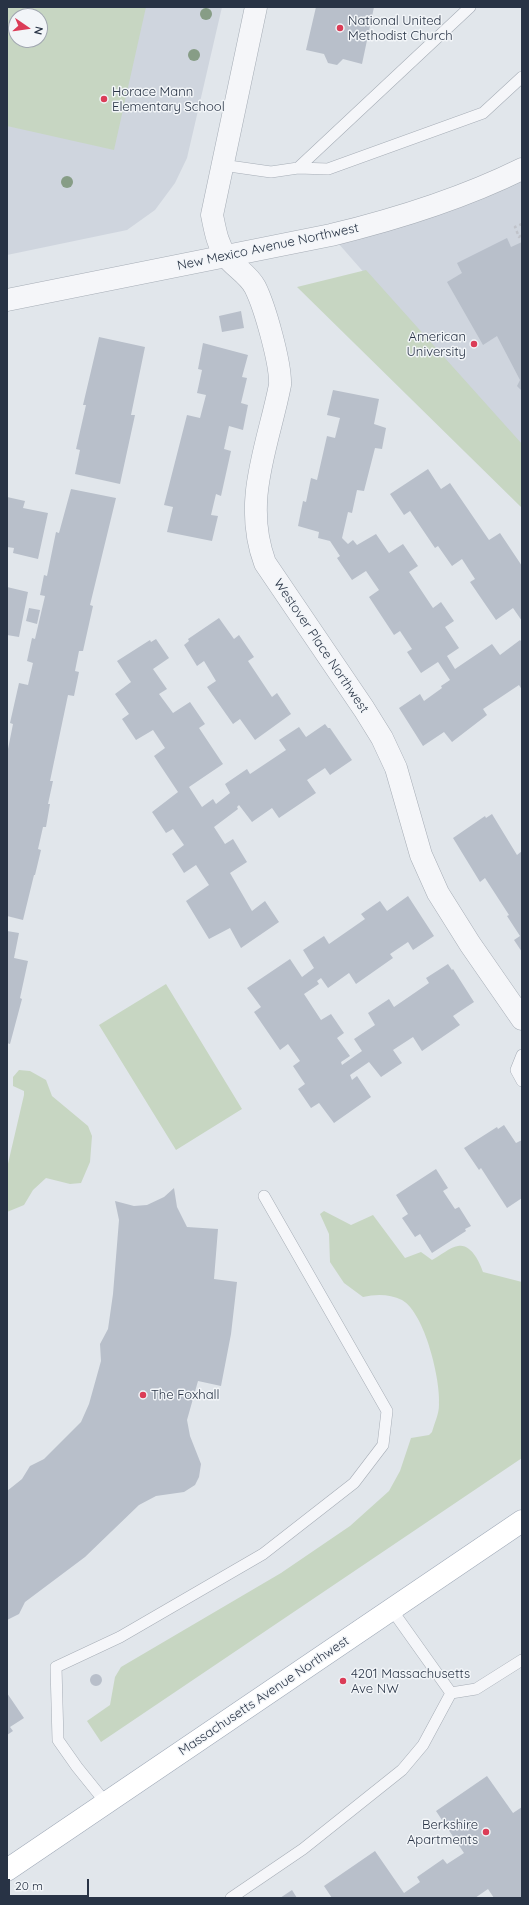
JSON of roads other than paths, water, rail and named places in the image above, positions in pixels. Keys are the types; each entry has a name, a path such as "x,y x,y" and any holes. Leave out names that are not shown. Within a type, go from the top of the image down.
{"main road":[{"name":"Massachusetts Avenue Northwest","path":"7,1870 522,1522"}],"street":[{"name":"Westover Place Northwest","path":"256,7 212,215 218,241 226,256 255,286 279,366 280,385 254,504 256,534 265,563 382,738 399,778 421,855 438,893 470,944 522,1019"},
{"name":"New Mexico Avenue Northwest","path":"7,300 331,235 392,219 470,192 522,169"}],"lane":[{"path":"298,168 470,7"},
{"path":"222,165 271,172 298,168 328,169 483,113 522,77"},
{"path":"522,1055 516,1070 522,1081"},
{"path":"106,1803 77,1767 58,1740 56,1667 120,1637 263,1554 354,1483 383,1445 387,1411 264,1196"},
{"path":"392,1610 451,1693"},
{"path":"451,1693 476,1689 522,1660"},
{"path":"231,1898 303,1849 402,1770 423,1745 451,1693"}],"place":[{"name":"National United Methodist Church","path":"340,28"},
{"name":"Horace Mann Elementary School","path":"104,99"},
{"name":"American University","path":"474,344"},
{"name":"The Foxhall","path":"143,1395"},
{"name":"4201 Massachusetts Ave NW","path":"343,1681"},
{"name":"Berkshire Apartments","path":"486,1832"}]}
